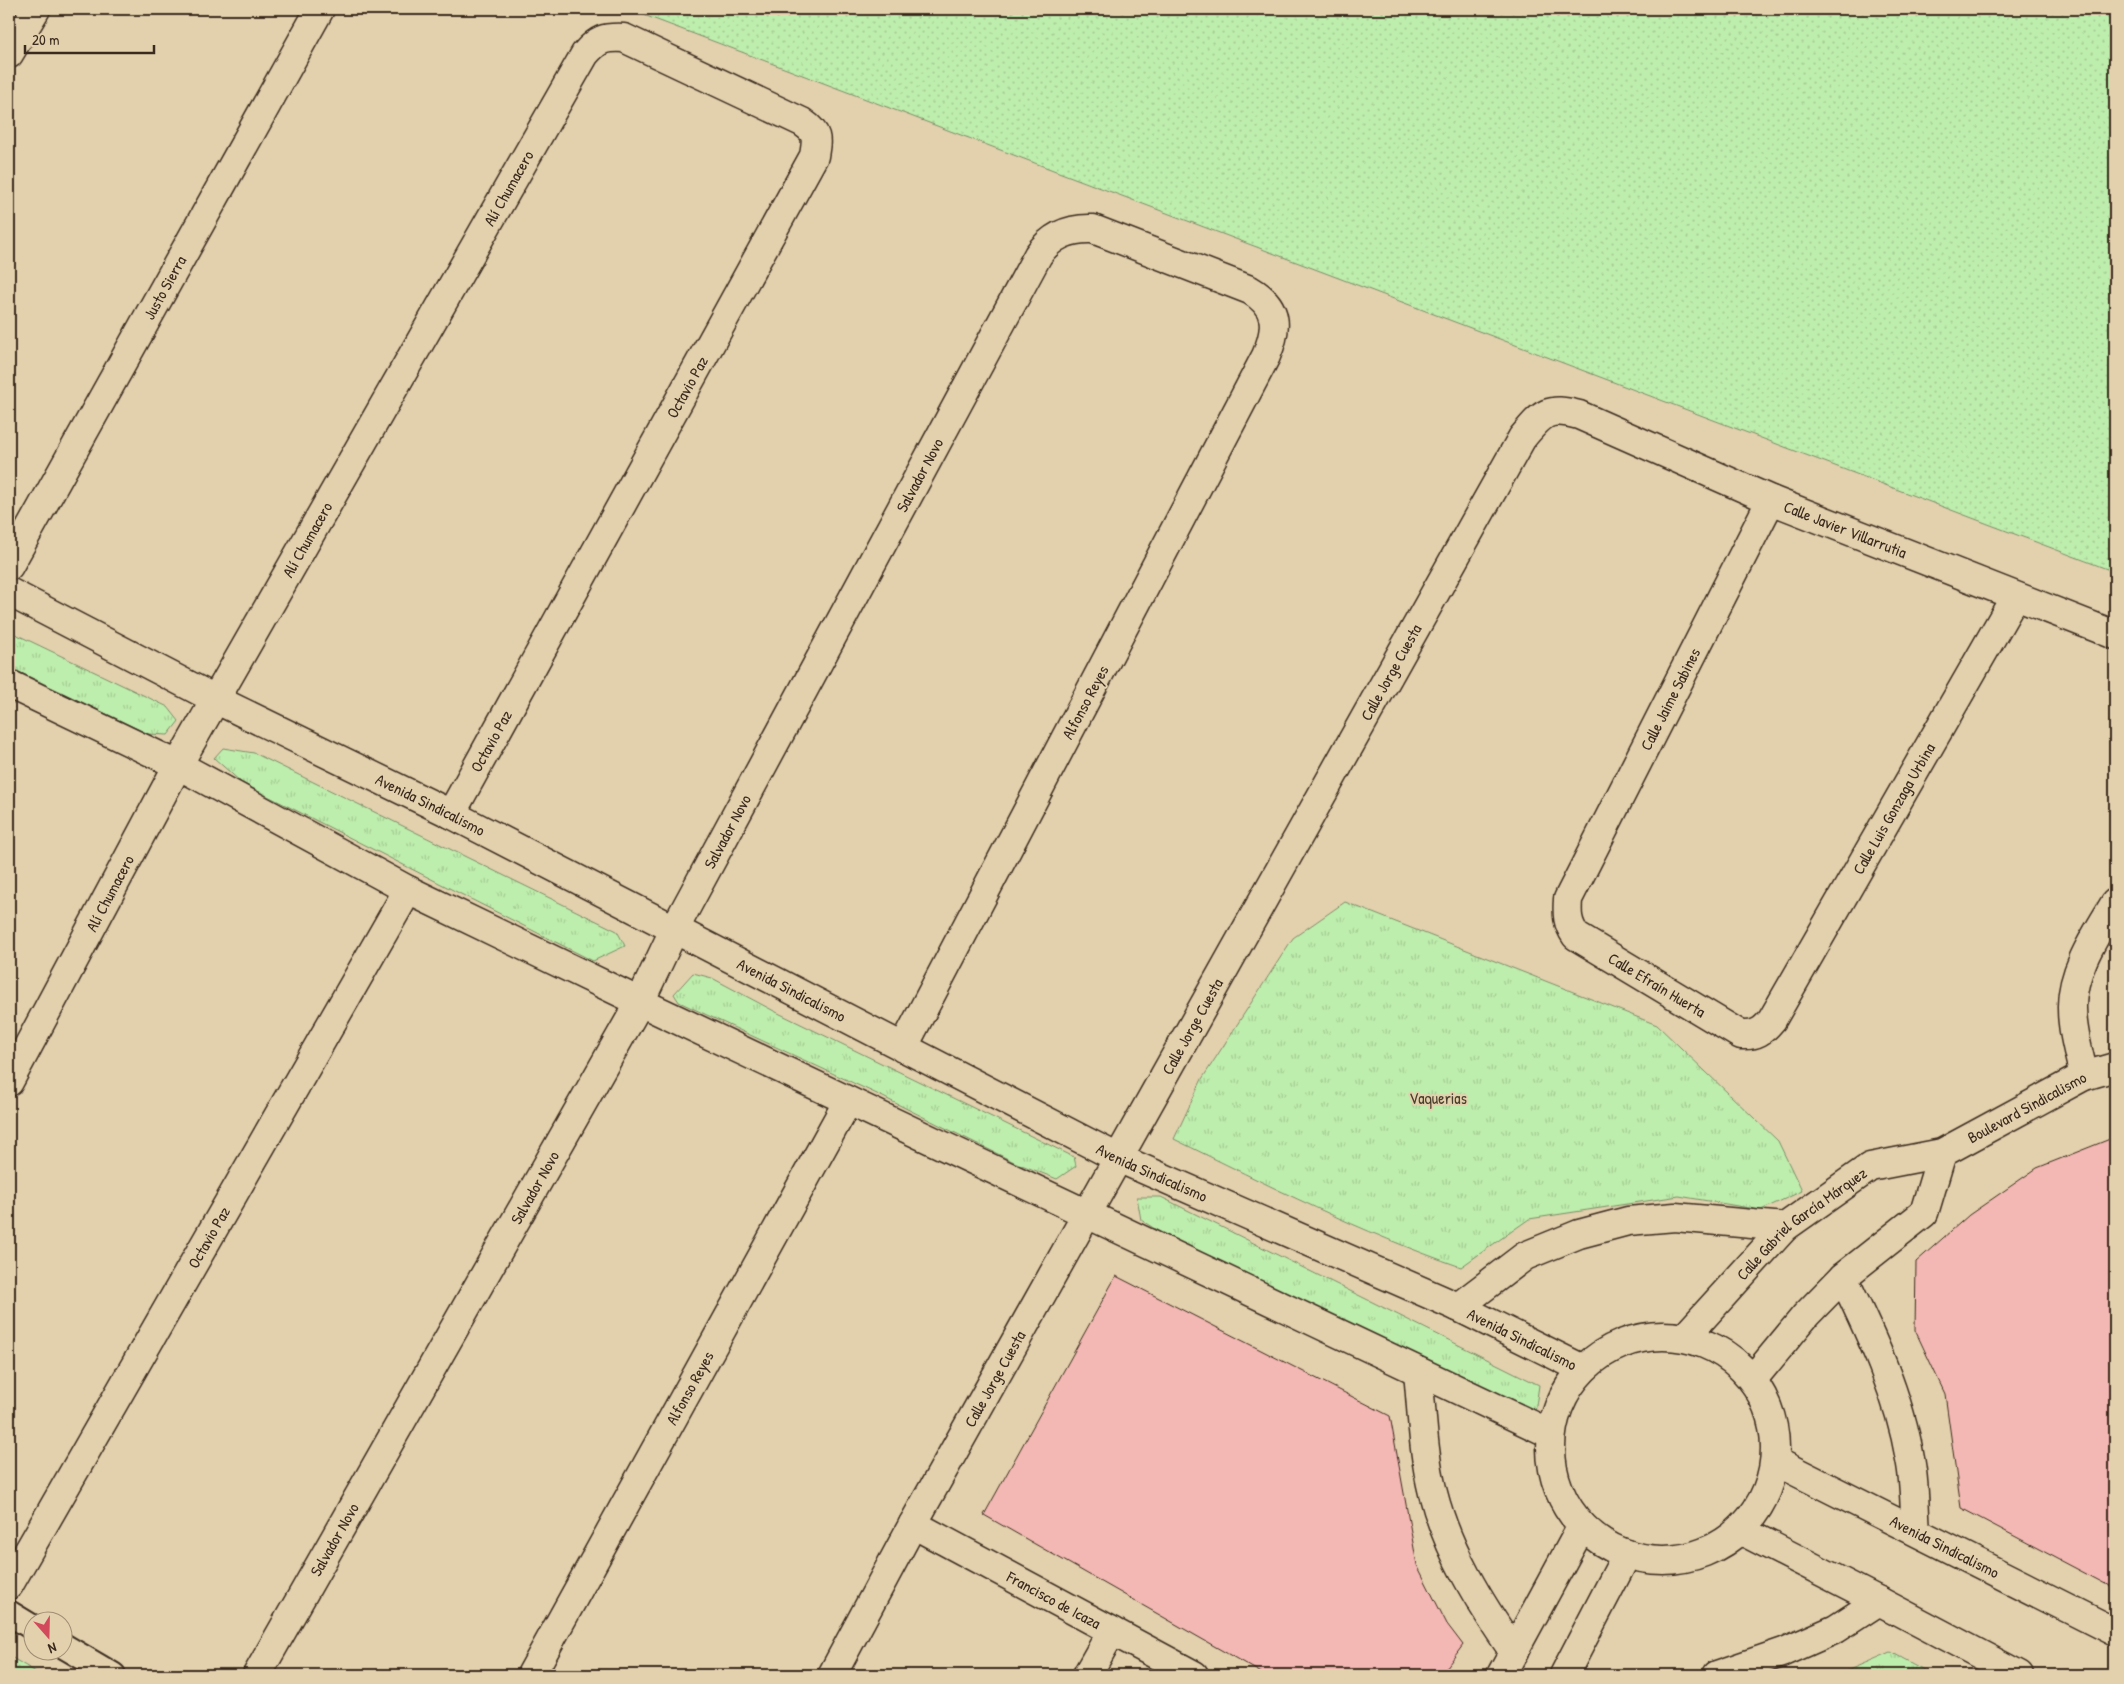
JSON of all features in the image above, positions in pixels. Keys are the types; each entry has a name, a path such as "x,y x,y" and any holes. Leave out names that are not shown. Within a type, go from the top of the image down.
{"street":[{"path":"9,54 36,9"},
{"name":"Justo Sierra","path":"9,566 320,9"},
{"name":"Alí Chumacero","path":"9,1082 178,765 585,54 596,42 608,38 624,38 636,43"},
{"name":"Octavio Paz","path":"451,814 814,156 816,140 814,130 802,122 636,43"},
{"name":"Salvador Novo","path":"257,1675 640,1002 674,930 1046,243 1060,234 1078,228 1093,229 1250,290 1262,297 1270,307 1274,321 1274,338 1266,356"},
{"name":"Alfonso Reyes","path":"903,1048 1266,356"},
{"name":"Calle Jorge Cuesta","path":"832,1675 913,1524 1522,438 1538,418 1548,411 1562,410 1579,415"},
{"name":"Calle Javier Villarrutia","path":"1579,415 1771,500 2115,635"},
{"name":"Calle Jaime Sabines","path":"1568,899 1771,500"},
{"name":"Avenida Sindicalismo","path":"9,592 215,699 451,814 1118,1158 1458,1307 1582,1369"},
{"name":"Calle Luis Gonzaga Urbina","path":"1772,1020 2015,597"},
{"path":"9,684 178,765 408,890 1551,1434"},
{"name":"Octavio Paz","path":"9,1585 408,890"},
{"name":"Calle Efraín Huerta","path":"1568,899 1567,916 1569,926 1576,936 1741,1035 1751,1036 1763,1031 1772,1020"},
{"path":"2084,1076 2071,1007 2077,977 2091,943 2115,903"},
{"name":"Boulevard Sindicalismo","path":"1942,1153 2084,1076 2115,1067"},
{"name":"Alfonso Reyes","path":"531,1675 848,1101"},
{"path":"1752,1379 1806,1315 1843,1277 1924,1213 1942,1153"},
{"name":"Calle Gabriel García Márquez","path":"1686,1336 1785,1227 1870,1167 1942,1153"},
{"path":"1458,1307 1525,1256 1579,1234 1628,1221 1675,1216 1785,1227"},
{"path":"1843,1277 1874,1341 1895,1396 1911,1460 1916,1531"},
{"path":"1686,1336 1732,1358 1752,1379 1767,1404 1775,1432 1775,1461 1769,1486 1757,1509 1740,1530 1715,1547 1687,1558 1657,1560 1627,1554 1602,1543 1582,1526 1562,1499 1551,1467 1551,1434 1557,1410 1568,1388 1582,1369 1607,1351 1635,1339 1686,1336"},
{"path":"1418,1372 1425,1448 1433,1494 1448,1538 1471,1588 1514,1652"},
{"name":"Avenida Sindicalismo","path":"1775,1461 2115,1632"},
{"name":"Francisco de Icaza","path":"913,1524 1194,1675"},
{"path":"1501,1675 1582,1526"},
{"path":"1740,1530 2020,1675"},
{"path":"1564,1675 1627,1554"},
{"path":"1717,1675 1784,1652 1836,1629 1879,1601"},
{"path":"1087,1675 1112,1631"}],"lane":[{"path":"9,1613 22,1621"},
{"path":"72,1651 113,1675"}],"green space":[{"path":"628,9 2115,9 2115,572"},
{"path":"9,631 168,707 179,721 168,735 148,734 9,667"},
{"path":"223,748 254,753 617,931 625,946 593,961 242,783 214,758"},
{"name":"Vaquerias","path":"1345,902 1657,1025 1778,1141 1802,1191 1761,1210 1679,1196 1529,1219 1461,1267 1351,1224 1174,1139 1202,1079 1293,938"},
{"path":"693,973 712,978 774,1011 1074,1157 1076,1166 1057,1179 1014,1162 877,1094 679,1002 674,994"},
{"path":"1137,1197 1161,1197 1539,1385 1535,1413 1205,1261 1141,1220"},
{"path":"1891,1652 1933,1675 1837,1675"},
{"path":"9,1656 41,1675 9,1675"}],"building":[{"path":"2115,1137 2115,1589 1961,1508 1945,1394 1915,1330 1916,1262 1969,1215 2037,1168"},
{"path":"1116,1276 1390,1416 1417,1565 1447,1624 1463,1645 1441,1675 1265,1675 984,1515"}]}
